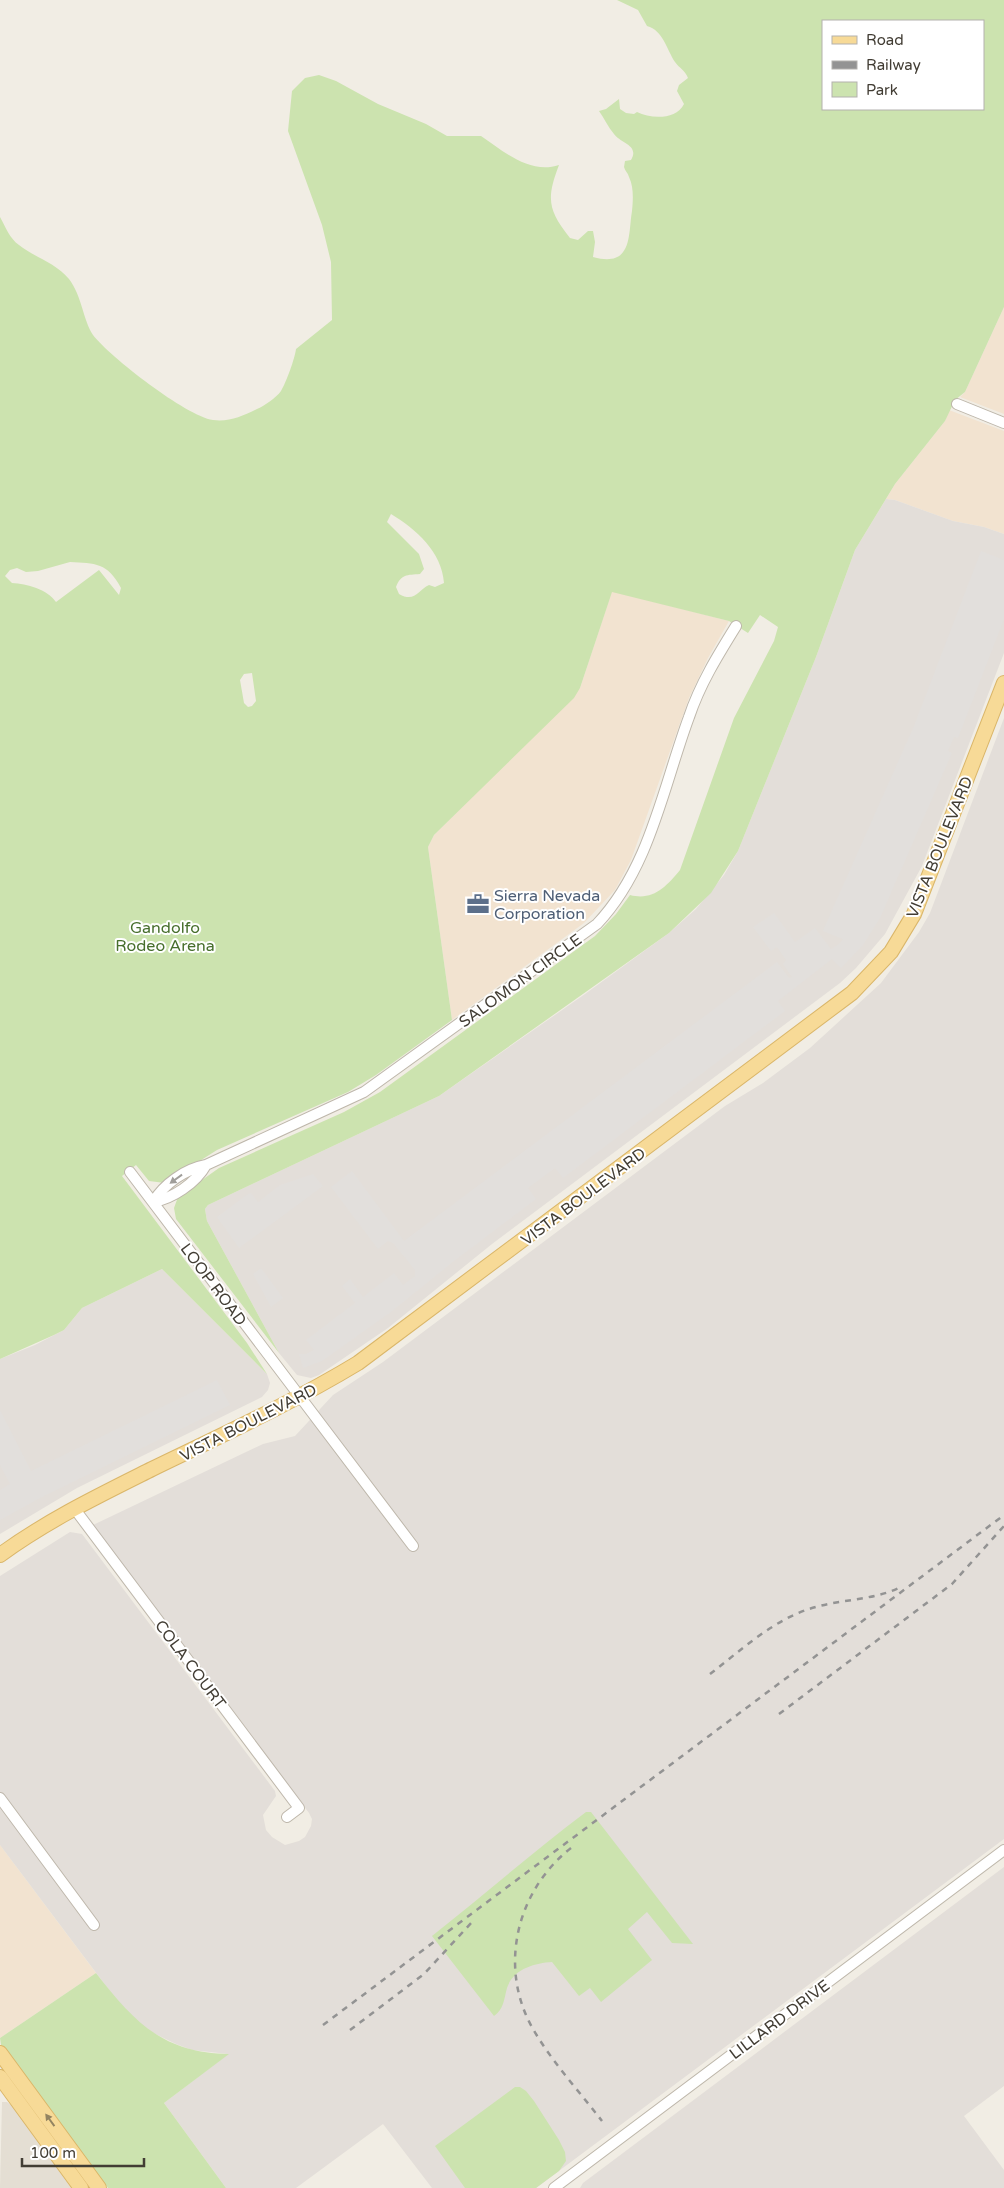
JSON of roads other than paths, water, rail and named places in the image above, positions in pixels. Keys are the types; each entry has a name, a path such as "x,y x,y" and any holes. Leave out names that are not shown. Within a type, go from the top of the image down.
{"main road":[{"name":"VISTA BOULEVARD","path":"0,1555 74,1508 298,1397 358,1363 808,1028 862,984 891,952 920,901 1004,683"},
{"path":"0,2053 99,2188"},
{"path":"1,2080 81,2188"}],"street":[{"path":"957,404 1004,423"},
{"name":"SALOMON CIRCLE","path":"153,1202 164,1188 188,1170 206,1165 364,1092 597,924 618,900 636,868 696,699 713,664 736,626"},
{"name":"LOOP ROAD","path":"130,1172 298,1397 334,1440 412,1546"},
{"name":"COLA COURT","path":"74,1508 300,1808 288,1818"},
{"path":"0,1798 94,1925"},
{"name":"LILLARD DRIVE","path":"556,2187 1004,1850"},
{"path":"1,2080 14,2072"}],"railway":[{"path":"323,2025 1004,1515"},
{"path":"779,1714 952,1584 1004,1526"},
{"path":"710,1674 757,1637 795,1614 820,1606 877,1595 899,1588"},
{"path":"571,1848 552,1866 537,1886 526,1908 518,1932 515,1956 516,1981 522,2005 540,2041 602,2121"},
{"path":"350,2030 424,1974 473,1921"}],"place":[{"name":"Sierra Nevada Corporation","path":"478,904"}],"park label":[{"name":"Gandolfo Rodeo Arena","path":"165,936"}]}
